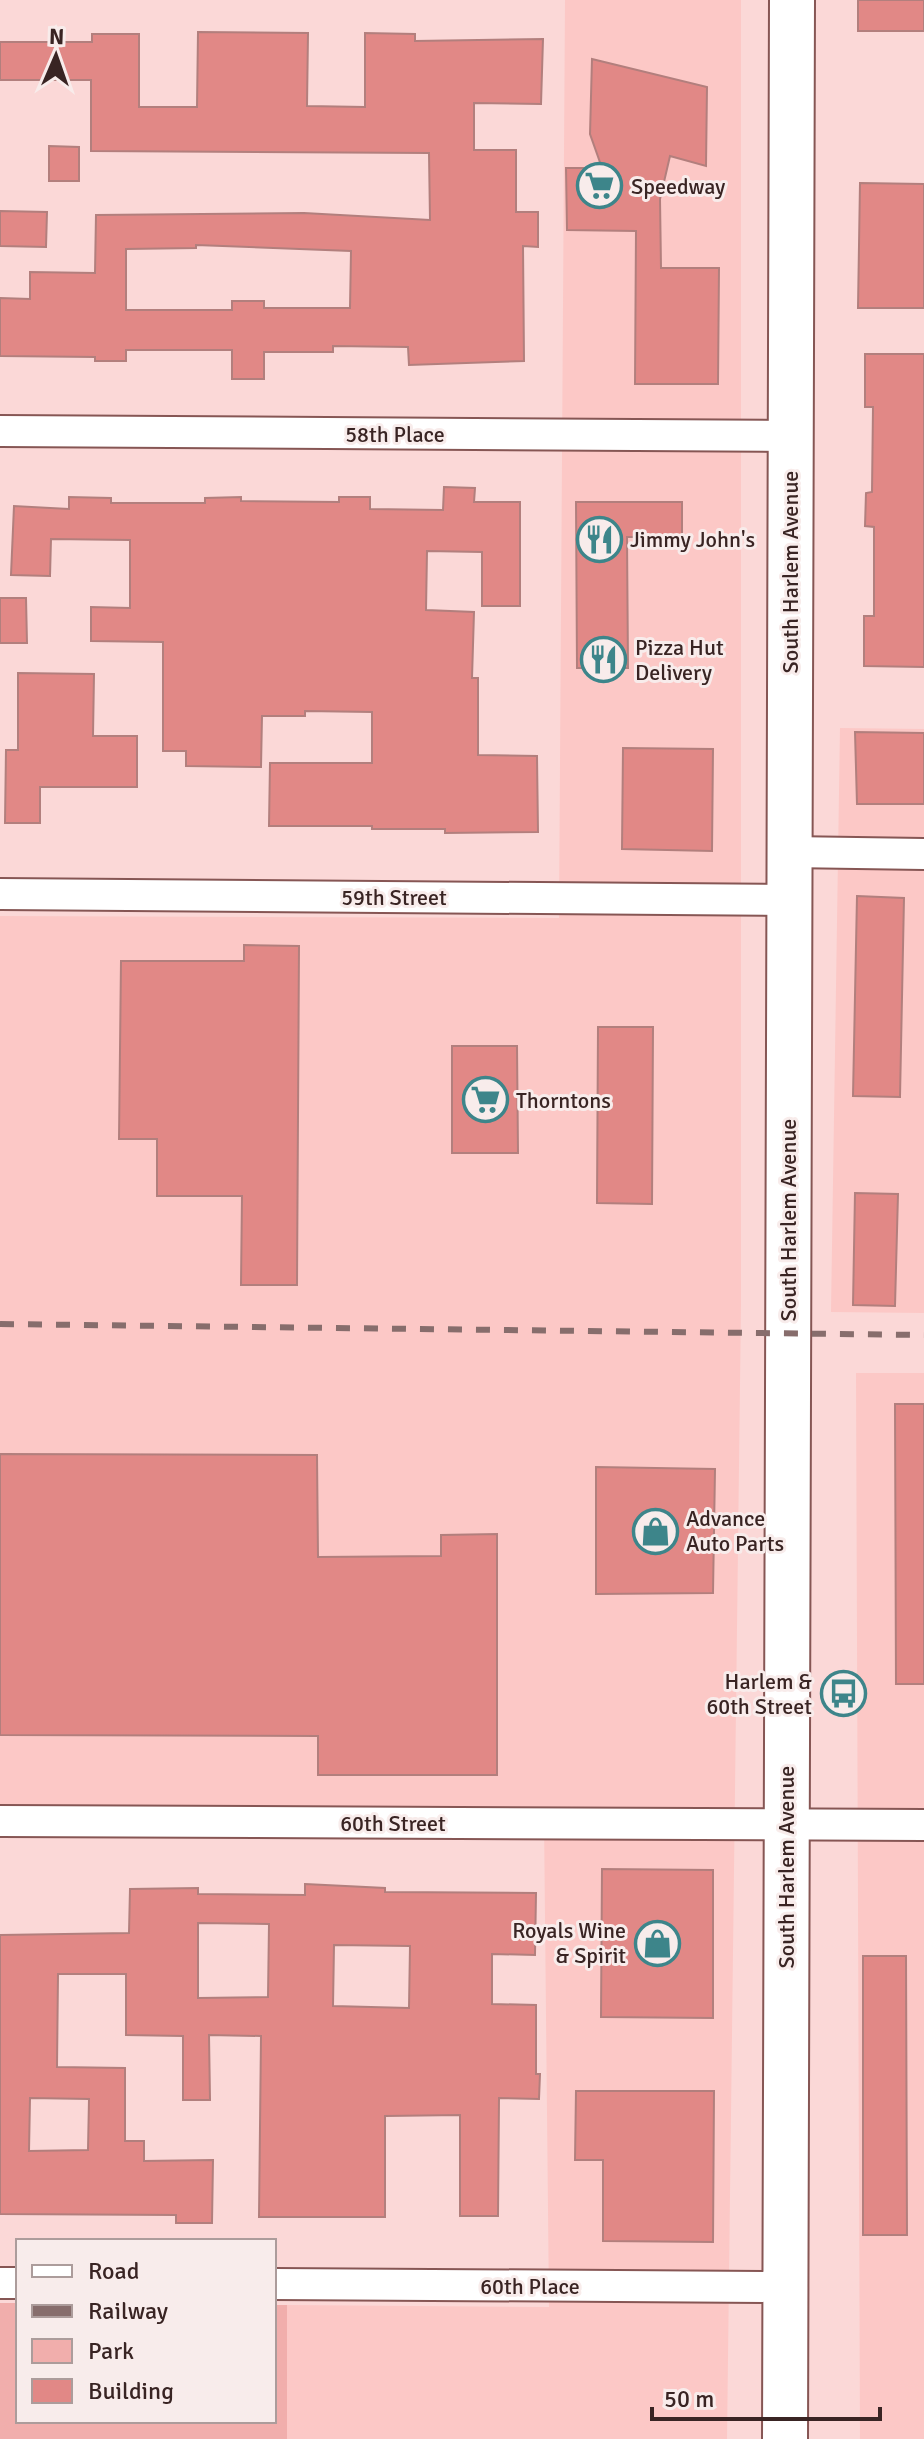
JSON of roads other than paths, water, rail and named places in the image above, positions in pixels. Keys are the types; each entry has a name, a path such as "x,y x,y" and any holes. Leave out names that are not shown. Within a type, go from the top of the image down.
{"main road":[{"name":"South Harlem Avenue","path":"785,2439 792,0"}],"street":[{"name":"58th Place","path":"0,431 790,436"},
{"path":"789,852 924,854"},
{"name":"59th Street","path":"0,894 789,900"},
{"name":"60th Street","path":"0,1821 924,1825"},
{"name":"60th Place","path":"276,2284 785,2287"}],"railway":[{"path":"0,1324 924,1335"}],"place":[{"name":"Speedway","path":"600,186"},
{"name":"Jimmy John's","path":"599,539"},
{"name":"Pizza Hut Delivery","path":"604,660"},
{"name":"Thorntons","path":"485,1100"},
{"name":"Advance Auto Parts","path":"655,1531"},
{"name":"Harlem & 60th Street","path":"843,1694"},
{"name":"Royals Wine & Spirit","path":"657,1943"}]}
